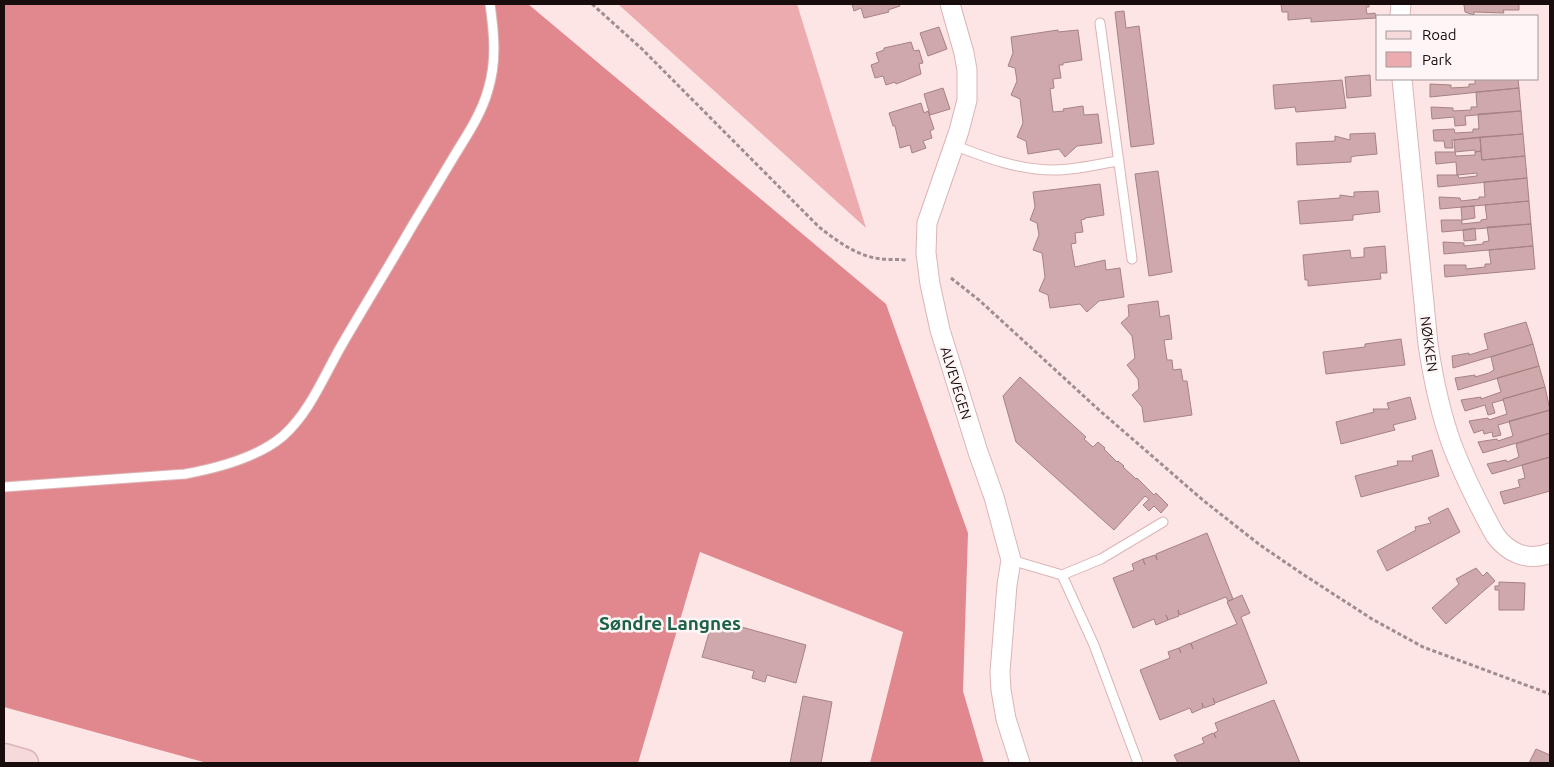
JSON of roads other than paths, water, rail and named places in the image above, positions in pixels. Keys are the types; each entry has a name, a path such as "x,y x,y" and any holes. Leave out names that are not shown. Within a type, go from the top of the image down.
{"street":[{"name":"ALVEVEGEN","path":"950,4 964,53 968,86 964,115 927,223 926,253 930,284 940,330 994,497 1011,560 1007,585 1000,672 1006,720 1020,763"},
{"name":"NØKKEN","path":"1402,80 1428,344 1435,385 1445,425 1468,482 1494,535 1510,550 1522,556 1536,557 1550,553"},
{"path":"4,757 25,763"}],"lane":[{"path":"4,487 185,474 235,461 262,450 283,436 301,416 319,388 414,223 466,138 481,108 494,65 494,34 490,4"},
{"path":"1100,23 1132,259"},
{"path":"954,146 1024,168 1056,170 1119,161"},
{"path":"1011,560 1062,575 1101,560 1163,522"},
{"path":"1062,575 1094,645 1138,763"}],"district":[{"name":"Søndre Langnes","path":"670,623"}]}
